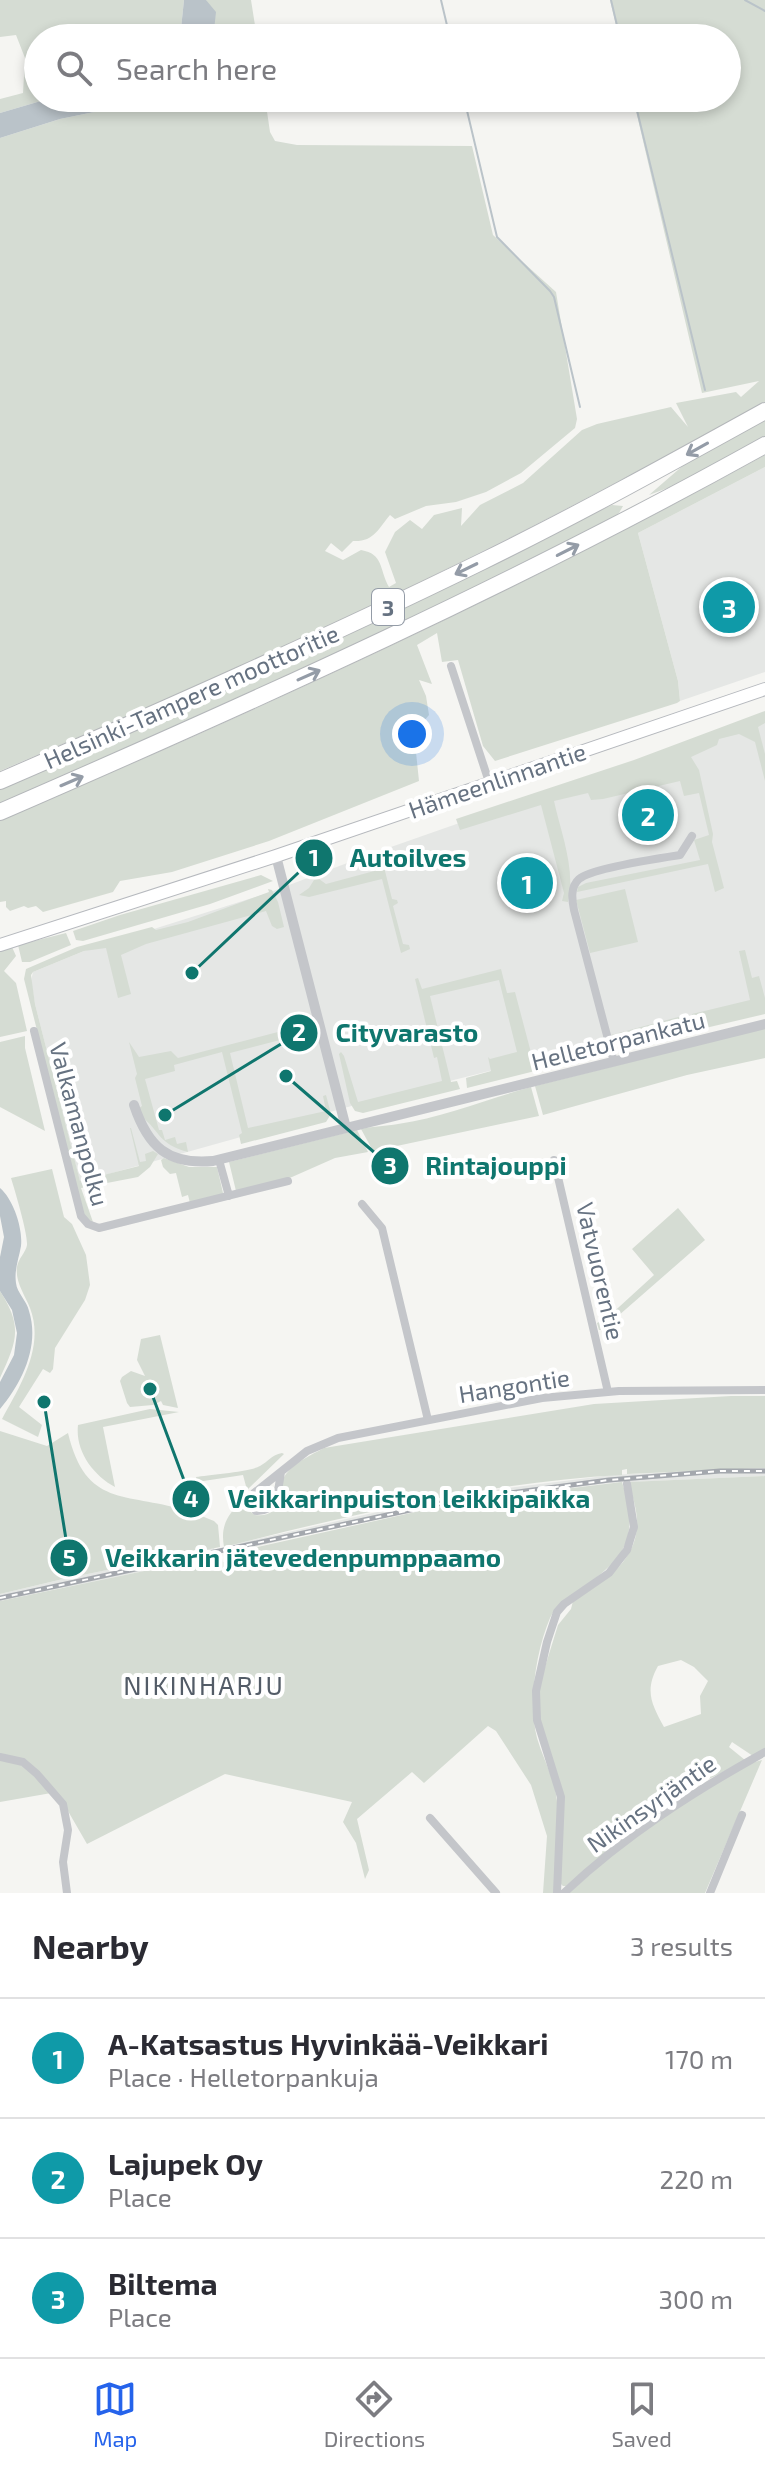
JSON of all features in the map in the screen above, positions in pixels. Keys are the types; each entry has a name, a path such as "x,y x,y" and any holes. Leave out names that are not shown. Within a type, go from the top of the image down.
{"highway":[{"name":"Helsinki-Tampere moottoritie","path":"0,781 192,697 484,561 632,485 765,411"},
{"name":"Helsinki-Tampere moottoritie","path":"0,812 362,651 581,543 765,445"}],"main road":[{"name":"Hämeenlinnantie","path":"0,945 276,856 765,689"}],"street":[{"path":"451,666 489,782"},
{"path":"614,1062 574,910 573,890 579,879 607,869 680,855 692,836"},
{"path":"276,856 346,1128"},
{"name":"Helletorpankatu","path":"134,1105 141,1126 159,1149 185,1161 219,1160 765,1024"},
{"name":"Valkamanpolku","path":"34,1031 83,1221 99,1228 288,1181"},
{"path":"219,1160 229,1196"},
{"name":"Vatvuorentie","path":"554,1160 608,1392"},
{"path":"362,1204 382,1228 428,1420"},
{"name":"Hangontie","path":"281,1472 275,1502 266,1510 256,1511 250,1503 251,1497 281,1472 307,1451 338,1438 542,1398 608,1392 765,1390"},
{"path":"557,1893 561,1797 537,1720 536,1691 557,1612 609,1573 627,1550 634,1527 627,1484"},
{"name":"Nikinsyrjäntie","path":"564,1893 648,1823 717,1778 765,1752"},
{"path":"0,1757 23,1762 58,1795 66,1810 68,1830 63,1862 67,1893"},
{"path":"710,1893 742,1815"},
{"path":"430,1818 496,1893"}],"shaded area":[{"path":"0,0 184,0 181,24 24,24 24,55 16,35 0,37"},
{"path":"184,0 206,0 216,12 215,24 181,24"},
{"path":"206,0 251,0 255,24 212,24"},
{"path":"610,0 765,0 765,402 551,517 388,598 251,662 0,771 0,138 94,112 267,112 270,132 275,141 297,145 472,146 493,235 556,292 577,419 575,428 521,473 486,492 456,502 426,506 395,519 390,515 371,537 353,541 342,552 331,543 325,551 343,560 361,550 374,555 389,587 396,583 385,552 395,532 410,520 422,529 434,515 462,508 461,526 480,505 523,483 582,430 671,407 688,427 676,403 736,392 741,397 759,381 702,393 636,112 741,112 741,24 616,24"},
{"path":"24,76 24,106 0,113 0,99 23,93"},
{"path":"24,106 24,112 94,112 0,138 0,113"},
{"path":"765,420 765,438 697,477 649,495 686,463"},
{"path":"765,455 765,467 638,533 678,681 680,701 677,703 495,761 483,746 458,660 442,662 437,633 417,645 432,684 419,680 429,715 414,733 419,781 269,841 172,872 120,881 113,892 43,912 36,906 10,911 6,901 0,902 0,820 195,736 387,647 578,554"},
{"path":"765,467 765,672 680,701 678,681 638,533"},
{"path":"612,505 623,506 602,526 317,666 0,805 0,787"},
{"path":"765,711 765,723 758,727 765,754 765,781 755,742 739,734 719,739 717,745 691,757 699,770 724,888 715,892 708,864 577,892 578,887 586,883 700,860 694,840 709,835 699,793 684,796 680,781 603,799 591,800 588,793 554,801 569,864 568,902 562,901 564,893 541,805 460,830 456,819 634,760"},
{"path":"765,716 765,1001 355,1105 80,1182 35,1004 31,981 33,972 84,951 268,893"},
{"path":"378,854 381,855 392,899 398,903 393,906 403,944 409,945 410,949 401,953 382,879 309,897 299,895 314,880 319,879 326,884 378,870"},
{"path":"261,875 273,881 210,904 83,941 76,940 73,931 120,915"},
{"path":"268,889 272,890 278,902 284,927 277,929 272,926 266,911 146,944 121,955 131,994 118,998 106,948 84,951 31,975 35,1004 80,1181 139,1166 130,1128 140,1162 146,1161 145,1154 153,1151 158,1154 150,1167 138,1177 81,1188 93,1222 85,1219 24,979 26,969 77,947 152,927 156,930 188,922 269,892"},
{"path":"625,889 638,942 590,953 576,900"},
{"path":"66,933 71,945 30,962 22,962 18,945"},
{"path":"12,947 16,956 4,971 16,983 27,1031 0,1037 0,951"},
{"path":"745,950 752,978 759,976 765,998 765,1014 697,1030 692,1014 750,1000 739,951"},
{"path":"501,969 507,993 515,992 534,1064 587,1053 587,1058 467,1088 466,1078 491,1071 488,1057 517,1052 499,980 430,996 451,1082 457,1081 460,1089 363,1113 355,1111 350,1103 341,1052 358,1102 442,1081 415,979 418,978 422,989"},
{"path":"682,1016 687,1033 616,1051 611,1035"},
{"path":"297,1027 309,1027 314,1044 310,1043 307,1033 230,1053 248,1128 326,1111 323,1096 326,1095 331,1114 326,1122 241,1144 239,1135 242,1133 222,1052 174,1065 175,1071 145,1079 159,1130 162,1130 165,1140 175,1137 177,1144 186,1142 188,1152 165,1141 142,1117 135,1078 137,1074 129,1042 139,1057 171,1051 178,1058"},
{"path":"765,1028 765,1058 687,1075 543,1115 535,1086"},
{"path":"25,1036 25,1048 45,1131 0,1107 0,1042"},
{"path":"531,1087 539,1116 373,1151 361,1129 432,1117"},
{"path":"357,1130 368,1152 335,1158 292,1177 238,1193 236,1191 229,1162"},
{"path":"164,1158 189,1167 217,1167 223,1193 190,1203 188,1195 182,1197 176,1173 170,1174 163,1167 161,1160"},
{"path":"52,1169 64,1217 72,1224 86,1255 90,1285 85,1300 55,1348 53,1369 50,1373 43,1369 19,1407 42,1425 38,1437 2,1419 28,1366 34,1337 30,1308 17,1278 18,1264 27,1239 11,1178"},
{"path":"0,1188 13,1206 19,1223 21,1246 16,1283 29,1311 32,1337 22,1376 0,1409 0,1382 14,1355 17,1333 12,1310 0,1291 0,1257 4,1237"},
{"path":"678,1208 705,1240 599,1330 597,1323 607,1318 654,1275 632,1249"},
{"path":"0,1291 12,1315 15,1334 0,1378"},
{"path":"160,1335 178,1408 163,1405 161,1401 153,1405 130,1407 120,1381 131,1371 145,1376 137,1360 141,1339"},
{"path":"765,1396 765,1468 627,1474 627,1469 622,1470 622,1475 522,1485 422,1501 224,1547 226,1521 242,1500 255,1515 272,1512 279,1500 286,1474 299,1462 324,1448 594,1404"},
{"path":"150,1409 179,1412 103,1427 115,1487 87,1461 79,1444 78,1425"},
{"path":"0,1431 47,1446 68,1433 85,1474 97,1486 126,1498 188,1511 214,1521 218,1525 220,1547 0,1594"},
{"path":"282,1453 247,1490 243,1475 197,1482 196,1477 255,1468"},
{"path":"765,1468 765,1476 610,1483 465,1501 232,1552 231,1545 395,1508 507,1488 612,1475"},
{"path":"765,1476 765,1748 753,1756 732,1742 729,1747 745,1760 672,1799 563,1886 560,1883 564,1800 540,1718 540,1683 558,1625 571,1609 573,1601 615,1571 630,1551 637,1520 629,1482","holes":["681,1660 694,1667 708,1681 700,1696 701,1714 664,1727 651,1698 651,1683 658,1666"]},
{"path":"622,1482 629,1520 624,1547 606,1570 555,1610 545,1631 537,1661 533,1693 534,1724 557,1801 554,1893 543,1893 547,1836 531,1785 496,1731 488,1726 424,1783 412,1772 357,1819 369,1870 365,1879 356,1843 343,1822 352,1802 225,1774 87,1844 57,1792 0,1802 0,1601 221,1555 223,1562 227,1561 226,1554 465,1501"},
{"path":"214,1548 216,1556 0,1601 0,1594"},
{"path":"762,1760 705,1893 569,1893 659,1819 748,1764"}],"waterway":[{"path":"441,0 447,24"},
{"path":"611,0 617,24"},
{"path":"745,0 765,11"},
{"path":"467,112 497,237 554,297 580,407"},
{"path":"637,112 705,390"}],"railway":[{"path":"0,1598 457,1500 609,1480 720,1471 765,1471"}],"place":[{"name":"Biltema","path":"729,607"},
{"name":"Lajupek Oy","path":"648,815"},
{"name":"A-Katsastus Hyvinkää-Veikkari","path":"527,883"},
{"name":"Autoilves","path":"192,973"},
{"name":"Rintajouppi","path":"286,1076"},
{"name":"Cityvarasto","path":"165,1115"},
{"name":"Veikkarinpuiston leikkipaikka","path":"150,1389"},
{"name":"Veikkarin jätevedenpumppaamo","path":"44,1402"}],"district":[{"name":"NIKINHARJU","path":"204,1684"}]}
